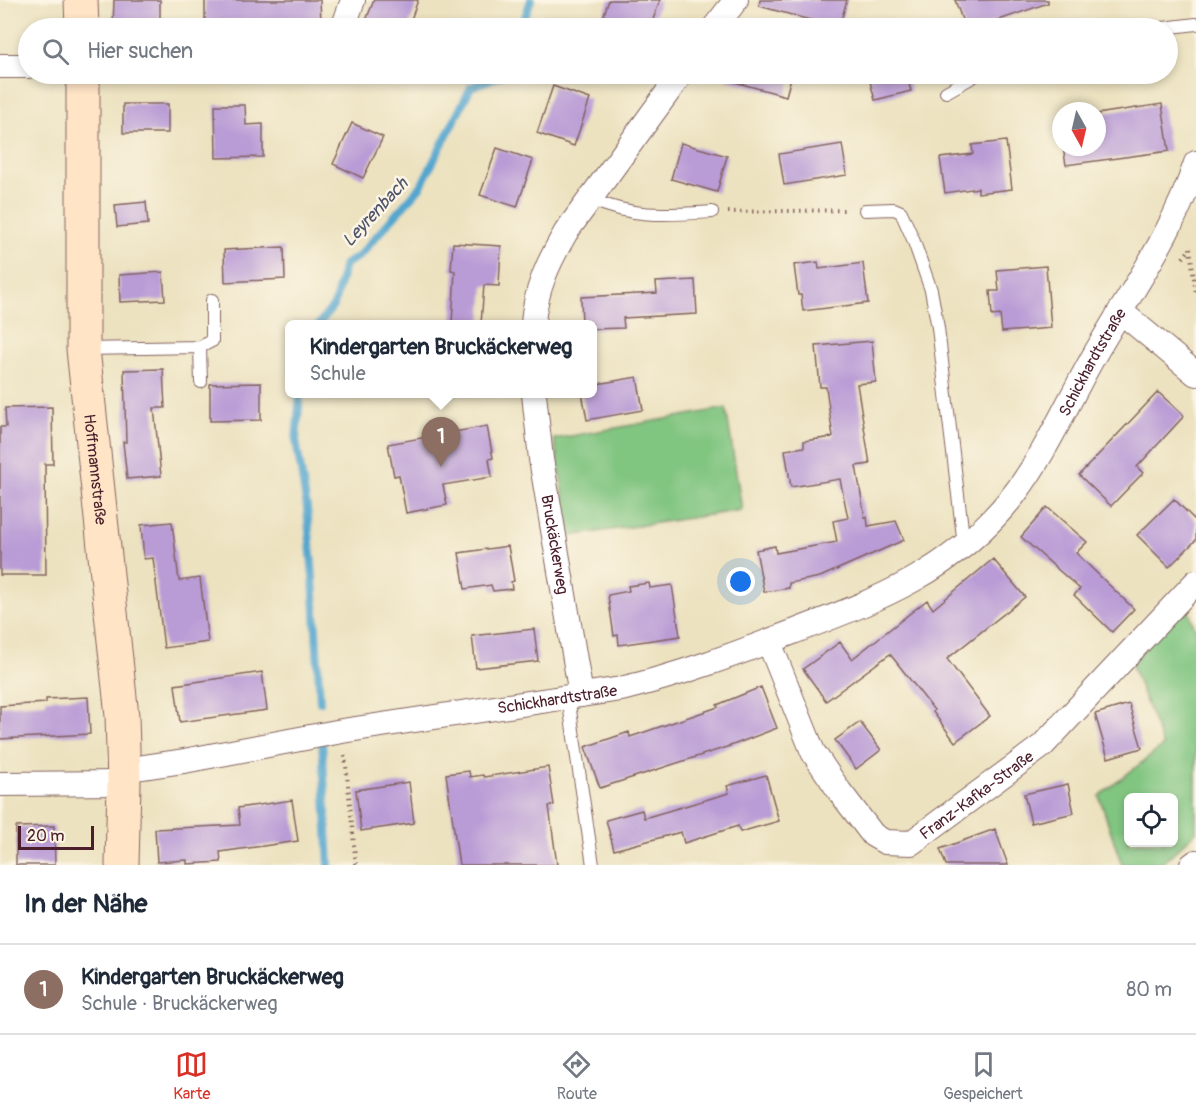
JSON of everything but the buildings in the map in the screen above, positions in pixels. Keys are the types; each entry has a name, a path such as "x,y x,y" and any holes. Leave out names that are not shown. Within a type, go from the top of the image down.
{"street":[{"path":"81,0 82,18"},
{"path":"347,18 353,0"},
{"path":"722,18 736,0"},
{"path":"0,66 18,66"},
{"name":"Hoffmannstraße","path":"83,84 83,349 122,716 122,865"},
{"path":"534,320 540,287 551,258 566,232 674,84"},
{"name":"Schickhardtstraße","path":"0,784 123,776 184,761 342,731 621,689 664,678 769,642 884,597 935,568 988,524 1014,495 1041,454 1120,311 1186,218 1196,163"},
{"path":"1120,311 1196,374"},
{"name":"Bruckäckerweg","path":"535,398 575,696"},
{"name":"Franz-Kafka-Straße","path":"769,642 813,752 840,792 873,835 885,842 911,843 1042,746 1196,582"},
{"path":"1192,865 1196,862"}],"lane":[{"path":"1178,26 1196,24"},
{"path":"946,92 960,84"},
{"path":"590,199 612,209 634,213 662,215 712,212"},
{"path":"865,210 894,209 901,212 913,238 931,290 939,328 964,545"},
{"path":"83,349 200,347 212,340 212,300"},
{"path":"200,347 201,382"},
{"path":"575,696 593,865"}],"path":[{"path":"712,212 865,210"},
{"path":"1186,218 1196,294"},
{"path":"342,731 356,865"}],"green space":[{"path":"726,408 742,510 571,536 554,439"},
{"path":"1186,604 1196,631 1196,832 1160,865 1122,865 1099,796 1163,746 1131,663"}],"waterway":[{"name":"Leyrenbach","path":"525,18 531,0"},
{"name":"Leyrenbach","path":"322,320 334,305 345,264 358,257 421,186 471,87 479,84"},
{"name":"Leyrenbach","path":"300,398 296,440 307,508 320,702"},
{"name":"Leyrenbach","path":"322,741 329,865"}],"place":[{"name":"Kindergarten Bruckäckerweg","path":"441,467"}]}
